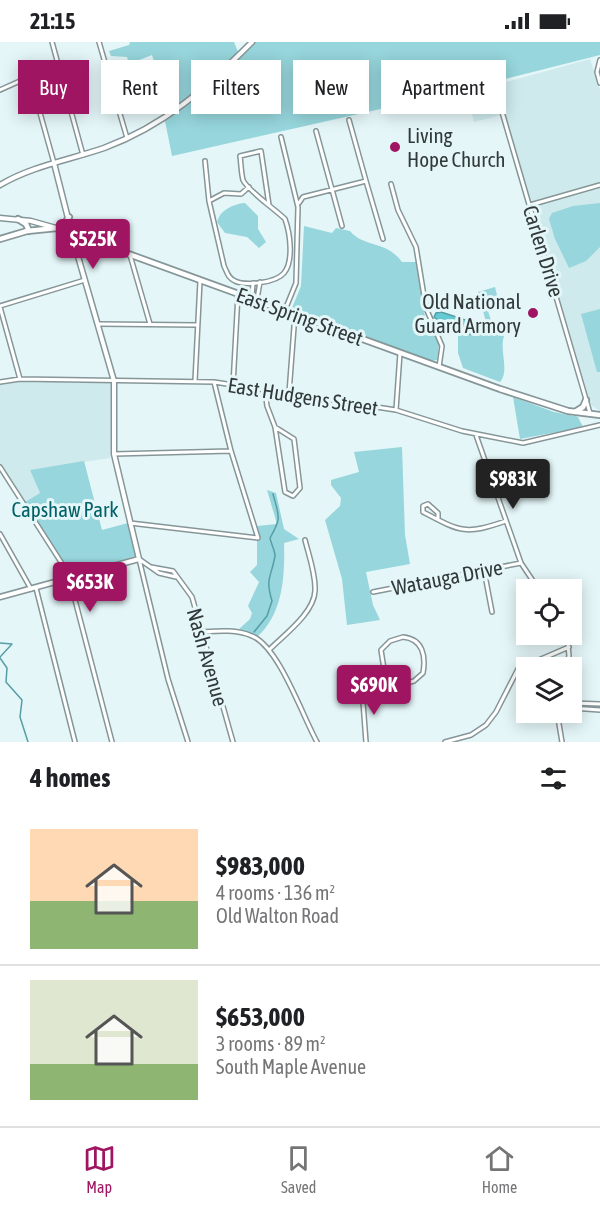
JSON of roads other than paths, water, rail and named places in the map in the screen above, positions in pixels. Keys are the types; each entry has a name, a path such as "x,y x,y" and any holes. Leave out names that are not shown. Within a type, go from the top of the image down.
{"main road":[{"path":"0,239 29,231 59,229 69,217"},
{"path":"18,219 26,224 29,231"},
{"name":"East Spring Street","path":"59,229 258,299 439,367 575,412 600,415"},
{"path":"75,246 84,238"},
{"path":"575,412 583,407 586,400"}],"street":[{"path":"52,42 57,60"},
{"path":"99,42 127,138"},
{"path":"0,185 25,172 83,155 127,138 174,112 206,89 252,42"},
{"path":"600,60 597,72 600,83"},
{"path":"0,90 18,82"},
{"path":"40,114 114,381 114,454 168,679 188,742"},
{"path":"72,114 83,155"},
{"name":"Carlen Drive","path":"503,114 590,415"},
{"path":"349,120 382,239"},
{"path":"316,131 342,226"},
{"path":"281,137 298,207 296,283 285,310"},
{"path":"205,161 209,201 228,276 237,282 253,283 281,276 288,268 290,258 285,219 269,205 249,187 244,182 240,156 261,151 269,205"},
{"path":"298,207 303,196 366,181"},
{"path":"391,184 398,210 416,247 426,308 442,346 439,367"},
{"path":"530,205 600,185"},
{"path":"209,201 224,193 241,194 249,187"},
{"path":"0,218 18,219 59,229"},
{"path":"130,255 150,324"},
{"path":"195,381 200,279"},
{"path":"20,379 0,306 85,280"},
{"path":"258,299 260,282"},
{"path":"252,297 253,283"},
{"path":"233,385 238,292"},
{"path":"289,393 295,314"},
{"path":"99,324 198,325"},
{"path":"396,410 400,353"},
{"name":"East Hudgens Street","path":"0,382 20,379 214,382 396,410 476,435 523,443 600,425"},
{"path":"130,523 258,538 231,451 214,382"},
{"path":"265,390 267,406 275,427 285,492 293,496 300,488 294,440 275,427"},
{"path":"476,435 521,563 532,579"},
{"path":"114,454 231,451"},
{"path":"0,467 70,579 112,742"},
{"path":"438,519 438,513 428,504 423,506 423,512 438,519 471,531 506,521"},
{"path":"0,534 31,590"},
{"path":"270,650 306,612 314,598 315,582 305,540"},
{"path":"0,597 139,560 159,573 176,577"},
{"name":"Watauga Drive","path":"373,592 521,563"},
{"path":"151,567 167,568 176,577"},
{"path":"484,570 492,612"},
{"name":"Nash Avenue","path":"176,577 192,597 200,632 233,742"},
{"path":"36,588 75,742"},
{"path":"200,632 238,632 261,640 270,650 317,742"},
{"path":"366,742 363,702 372,692 414,681 423,673 424,656 417,642 410,638 396,638 381,650 387,688"},
{"path":"567,657 569,647"},
{"path":"445,742 471,735 486,725 496,712 518,669 569,647"},
{"path":"582,703 600,704"},
{"path":"582,709 600,710"},
{"path":"559,723 562,742"}],"waterway":[{"path":"254,632 267,616 272,601 269,582 275,556 270,538 278,517 273,494"},
{"path":"0,643 12,644 0,657"},
{"path":"0,658 7,668 6,682 22,700 20,717 28,742"}],"place":[{"name":"Living Hope Church","path":"395,147"},
{"name":"Old National Guard Armory","path":"533,313"}],"park label":[{"name":"Capshaw Park","path":"65,509"}]}
